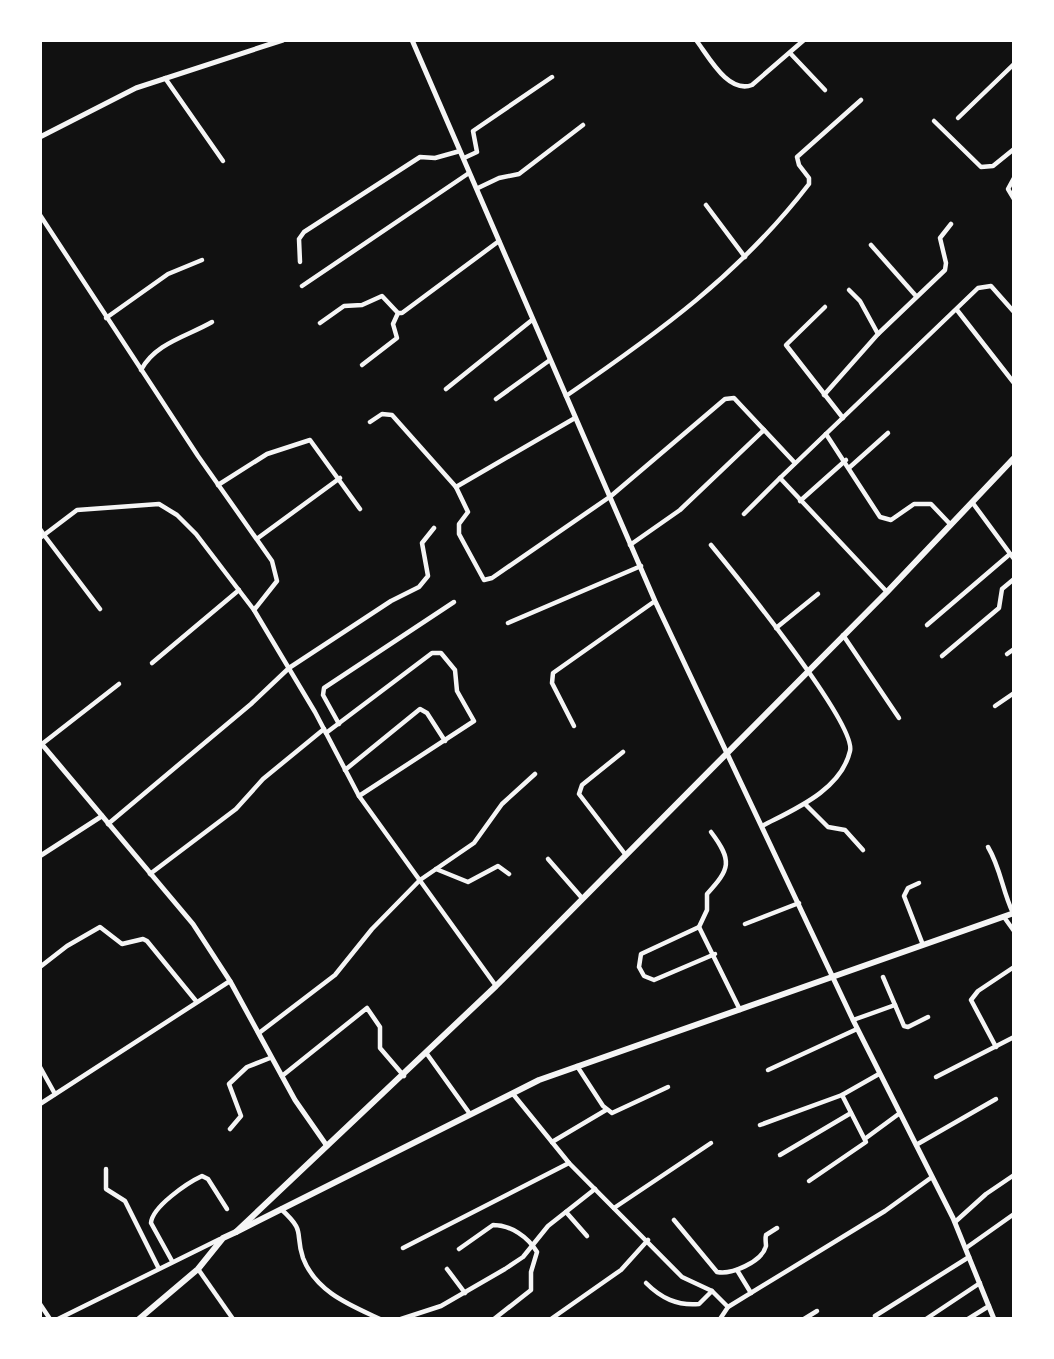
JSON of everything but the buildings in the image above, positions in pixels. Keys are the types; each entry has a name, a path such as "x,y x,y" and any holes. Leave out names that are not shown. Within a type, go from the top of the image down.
{"main road":[{"path":"236,1232 404,1076 496,986 887,592 1014,458"},
{"path":"139,1319 198,1269 223,1238 513,1094 577,1065 740,1011 834,974 1013,913"}],"street":[{"path":"40,137 106,101 165,78 283,40"},
{"path":"412,40 655,601 726,752 764,825 879,1074 955,1222 994,1319"},
{"path":"696,40 738,88 752,85 804,40"},
{"path":"790,53 825,90"},
{"path":"958,118 1014,64"},
{"path":"464,158 477,152 473,131 552,77"},
{"path":"165,78 223,161"},
{"path":"566,396 670,324 762,241 809,184 809,178 799,165 797,157 861,100"},
{"path":"934,121 981,167 993,166 1014,149"},
{"path":"478,188 499,178 519,174 583,125"},
{"path":"300,261 299,239 304,232 383,179 420,158 435,158 460,151"},
{"path":"302,286 470,172"},
{"path":"1014,178 1008,189 1014,199"},
{"path":"706,205 745,257"},
{"path":"40,215 106,318 272,561 277,581 254,610"},
{"path":"824,395 878,334 944,270 946,263 940,238 951,224"},
{"path":"362,365 395,340 393,324 398,313 409,309 499,240"},
{"path":"871,245 916,296"},
{"path":"106,318 168,274 202,260"},
{"path":"744,514 978,288 987,285 996,291 1014,312"},
{"path":"849,290 860,301 878,334"},
{"path":"320,323 344,306 362,305 377,296 386,299 398,313"},
{"path":"825,307 786,345 843,418"},
{"path":"957,310 1014,383"},
{"path":"446,389 532,320"},
{"path":"141,370 145,362 165,346 212,322"},
{"path":"496,400 550,360"},
{"path":"370,422 382,414 392,415 456,487 468,512 458,524 459,534 484,580 492,578 611,496 725,398 734,398 794,463"},
{"path":"456,487 575,418"},
{"path":"630,545 680,510 764,430"},
{"path":"850,467 888,433"},
{"path":"826,434 884,520 891,520 920,503 935,507 950,524"},
{"path":"218,485 267,454 310,440 360,509"},
{"path":"800,501 846,460"},
{"path":"258,538 340,478"},
{"path":"780,478 887,592"},
{"path":"927,625 1012,557 971,501"},
{"path":"42,537 77,510 159,505 177,515 196,534 254,610 325,731 359,796 496,986"},
{"path":"108,824 251,704 289,668 391,601 419,587 428,576 422,542 434,528"},
{"path":"40,529 42,537 100,609"},
{"path":"711,545 807,670 844,725 851,749 836,776 805,804 764,825"},
{"path":"508,623 641,566"},
{"path":"942,656 999,608 1002,589 1014,579"},
{"path":"152,663 239,590"},
{"path":"776,628 818,594"},
{"path":"339,724 323,695 324,688 454,601"},
{"path":"574,726 552,683 553,673 655,601"},
{"path":"843,635 899,718"},
{"path":"1007,654 1014,649"},
{"path":"150,874 236,809 263,779 325,731 339,724 429,654 439,652 454,670 457,691 475,718 471,724 359,796"},
{"path":"119,684 41,743 193,925 230,981 270,1058 327,1146"},
{"path":"995,706 1014,693"},
{"path":"345,770 420,709 428,713 445,741"},
{"path":"623,752 582,785 579,794 625,854"},
{"path":"259,1033 335,975 372,929 419,880 474,843 502,804 535,774"},
{"path":"805,804 828,827 845,830 863,850"},
{"path":"40,856 102,816"},
{"path":"711,832 727,861 725,874 707,894 707,910 699,927 641,954 639,967 644,976 654,980 715,954"},
{"path":"988,846 1002,871 1001,888 1013,913"},
{"path":"548,859 582,898"},
{"path":"436,869 468,882 498,866 509,874"},
{"path":"919,883 908,888 904,897 923,945"},
{"path":"745,925 800,903"},
{"path":"1004,917 1014,931"},
{"path":"40,967 66,946 100,927 121,944 143,939 147,941 197,1002"},
{"path":"699,927 715,954 740,1011"},
{"path":"996,1047 971,1000 978,991 1014,967"},
{"path":"883,977 906,1027 928,1017"},
{"path":"40,1104 230,981"},
{"path":"853,1020 895,1005"},
{"path":"281,1076 368,1008 380,1027 380,1048 404,1076"},
{"path":"768,1070 858,1029"},
{"path":"936,1077 1014,1037"},
{"path":"427,1054 470,1114"},
{"path":"230,1129 241,1116 229,1090 229,1084 247,1067 270,1058"},
{"path":"577,1065 606,1110"},
{"path":"40,1067 55,1094"},
{"path":"760,1125 842,1095 879,1074"},
{"path":"552,1142 606,1110 617,1112 668,1087"},
{"path":"513,1094 569,1163 682,1277 712,1291 728,1307"},
{"path":"842,1095 866,1138"},
{"path":"916,1145 996,1099"},
{"path":"780,1155 851,1113"},
{"path":"809,1181 860,1147 866,1138 900,1113"},
{"path":"614,1208 711,1143"},
{"path":"403,1248 569,1163"},
{"path":"106,1169 106,1189 125,1201 158,1267"},
{"path":"955,1222 986,1194 1014,1175"},
{"path":"172,1261 151,1223 153,1214 159,1208 199,1176 204,1176 227,1209"},
{"path":"720,1319 728,1307 885,1212 932,1177"},
{"path":"401,1319 441,1306 523,1257 548,1226 595,1189"},
{"path":"281,1209 297,1225 303,1258 324,1287 346,1303 380,1319"},
{"path":"566,1212 587,1236"},
{"path":"966,1248 1014,1214"},
{"path":"674,1220 717,1272 737,1270 760,1255 766,1245 766,1236 777,1228"},
{"path":"459,1249 493,1225 514,1230 533,1245 537,1252 531,1272 531,1290 494,1319"},
{"path":"58,1319 158,1267 223,1238"},
{"path":"551,1319 621,1270 648,1240"},
{"path":"875,1316 970,1257"},
{"path":"198,1269 233,1319"},
{"path":"447,1269 465,1293"},
{"path":"737,1270 751,1293"},
{"path":"926,1319 981,1282"},
{"path":"646,1283 660,1295 682,1304 699,1304 712,1291"},
{"path":"40,1304 50,1319"},
{"path":"968,1319 989,1306"},
{"path":"804,1319 817,1311"}]}
